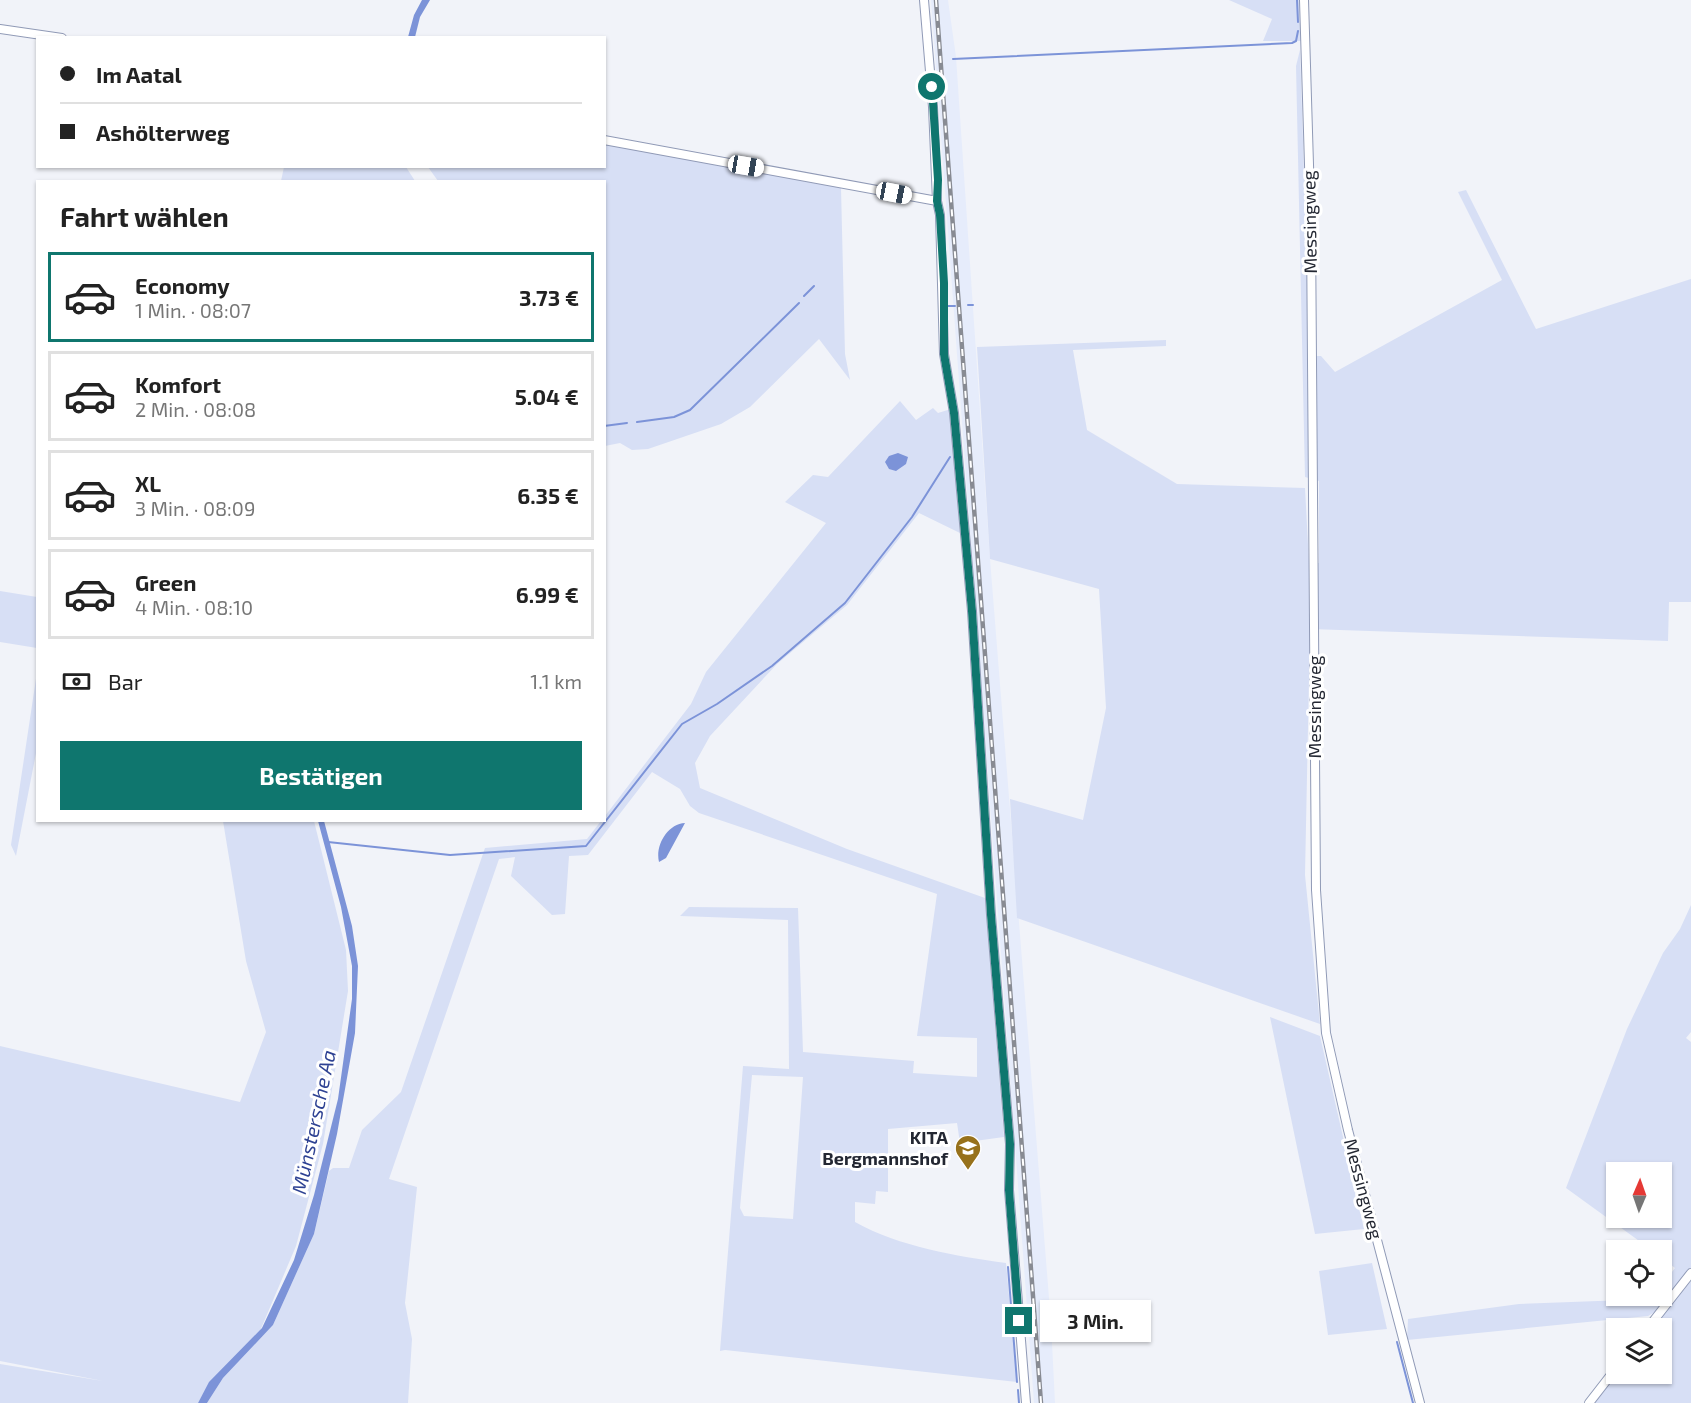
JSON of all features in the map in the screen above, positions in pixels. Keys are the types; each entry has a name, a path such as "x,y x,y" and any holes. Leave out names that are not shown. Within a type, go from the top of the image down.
{"street":[{"path":"924,0 935,128 937,201 944,283 944,354 954,406 972,611 991,915 1010,1144 1009,1190 1026,1403"},
{"name":"Messingweg","path":"1304,0 1311,230 1316,890 1320,972 1326,1033 1348,1130 1420,1403"},
{"path":"0,29 48,36"},
{"path":"606,140 937,201"},
{"path":"1656,1318 1691,1273"},
{"path":"1588,1403 1606,1381"}],"shaded area":[{"path":"931,0 948,0 956,57 990,559 1051,1323 1055,1403 1034,1403"},
{"path":"1229,0 1301,0 1303,41 1263,41 1272,19"},
{"path":"1300,50 1310,356 1321,356 1335,372 1502,280 1458,192 1466,190 1536,329 1691,279 1691,602 1669,602 1668,641 1310,629 1305,875 1320,1024 1017,918 1010,799 1083,820 1106,708 1099,589 990,559 977,347 1166,340 1166,346 1073,350 1087,430 1177,484 1305,488 1309,563 1319,563 1319,481 1305,477 1296,66"},
{"path":"606,144 841,188 845,354 850,380 819,339 750,407 721,424 648,449 632,450 620,443 606,446 606,180 437,180 429,168 606,168"},
{"path":"284,168 407,168 414,180 281,180"},
{"path":"900,401 916,420 933,408 938,413 951,409 960,533 919,513 847,605 777,664 710,736 695,763 700,788 847,849 985,898 1004,1137 960,1143 957,1123 888,1129 888,1192 876,1191 875,1204 855,1202 855,1222 872,1231 909,1244 948,1254 1006,1263 1017,1382 720,1351 743,1066 789,1069 788,920 680,916 689,907 798,908 803,1052 914,1061 913,1073 977,1077 977,1038 917,1036 937,894 699,813 690,806 680,789 652,772 588,855 569,856 565,914 552,915 511,876 515,857 499,859 389,1179 417,1187 405,1303 412,1339 408,1403 207,1403 223,1378 273,1325 314,1234 329,1171 333,1168 349,1168 362,1130 401,1092 485,848 587,839 600,822 606,822 606,815 691,704 706,672 826,523 785,502 813,475 828,477","holes":["752,1075 803,1077 793,1219 744,1216 740,1208"]},
{"path":"0,591 36,597 36,648 0,642"},
{"path":"36,679 36,753 16,856 11,845"},
{"path":"223,822 314,822 346,950 348,991 323,1144 296,1246 260,1331 210,1382 198,1403 0,1403 0,1364 103,1381 0,1361 0,1046 240,1102 266,1032 246,961"},
{"path":"1691,905 1691,1032 1686,1038 1691,1042 1691,1273 1672,1297 1672,1272 1675,1268 1672,1266 1672,1240 1638,1240 1621,1228 1672,1228 1672,1162 1606,1162 1606,1217 1566,1188 1627,1029 1663,953 1680,929"},
{"path":"1270,1017 1320,1036 1364,1229 1315,1234"},
{"path":"1372,1263 1387,1329 1328,1335 1319,1271"},
{"path":"1691,1281 1691,1403 1592,1403 1607,1384 1672,1384 1672,1318 1660,1318"},
{"path":"1606,1301 1606,1306 1665,1306 1648,1316 1606,1318 1606,1320 1407,1340 1408,1319 1519,1304"}],"water":[{"path":"422,0 430,0 420,17 415,36 408,36 414,15"},
{"path":"898,453 908,457 906,464 896,471 889,469 885,462 889,456"},
{"path":"318,822 324,822 352,926 358,966 355,1033 337,1134 314,1234 273,1325 223,1378 207,1403 198,1403 209,1382 262,1328 294,1260 314,1195 338,1099 352,999 352,966 341,907"},
{"path":"685,823 666,858 659,862 659,849 664,837 673,827"}],"waterway":[{"path":"1297,0 1298,22"},
{"path":"953,59 1292,43 1296,41 1298,31"},
{"path":"804,296 814,286"},
{"path":"637,422 674,417 690,410 799,303"},
{"path":"968,305 973,305"},
{"path":"948,306 955,306"},
{"path":"606,426 627,423"},
{"path":"606,821 682,724 717,704 772,666 845,603 912,517 950,457"},
{"path":"328,842 450,855 586,846 605,822"},
{"path":"1008,1267 1017,1382"},
{"path":"1397,1342 1413,1403"},
{"path":"1018,1390 1019,1403"}],"railway":[{"path":"936,0 1041,1403"}],"place":[{"name":"KITA Bergmannshof","path":"968,1171"}],"route":[{"path":"932,87 938,180 937,201 944,283 943,347 954,413 972,611 991,915 1010,1144 1009,1190 1019,1321"}],"water label":[{"name":"Münstersche Aa","path":"314,1122"}]}
